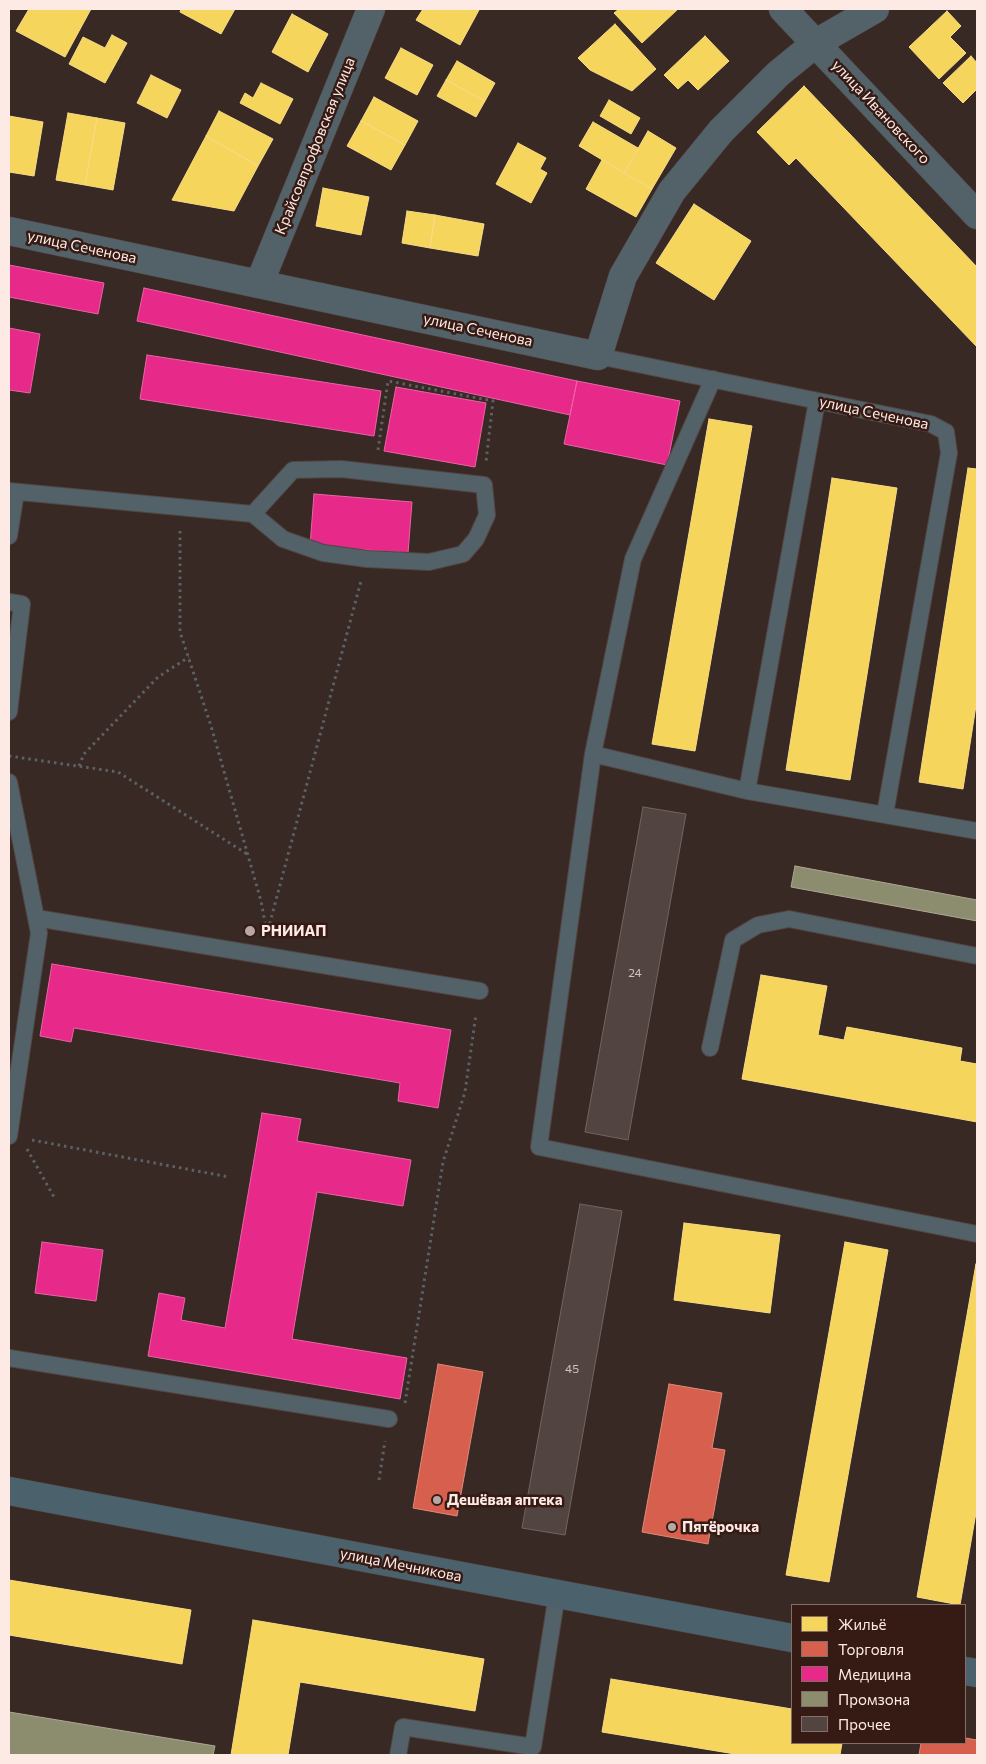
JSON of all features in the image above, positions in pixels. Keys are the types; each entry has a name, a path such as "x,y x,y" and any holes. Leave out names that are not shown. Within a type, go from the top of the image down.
{"main road":[{"name":"улица Мечникова","path":"9,1491 791,1638"}],"street":[{"name":"улица Ивановского","path":"783,9 977,215"},
{"path":"598,356 623,276 672,191 721,132 778,74 816,43 875,9"},
{"name":"Крайсовпрофовская улица","path":"259,284 366,10"},
{"name":"улица Сеченова","path":"9,231 598,356"}],"lane":[{"name":"улица Сеченова","path":"598,356 931,424 946,432 949,453 886,814"},
{"path":"713,379 633,559 593,754 540,1146 977,1234"},
{"path":"747,791 818,401"},
{"path":"9,536 12,492 253,514 283,539 323,552 367,559 429,562 463,554 476,539 487,516 484,485 341,469 293,470 253,514"},
{"path":"9,602 22,604 9,712"},
{"path":"593,754 747,791 977,831"},
{"path":"9,782 39,933 15,1137"},
{"path":"36,918 480,991"},
{"path":"710,1048 733,940 758,925 789,919 977,956"},
{"path":"9,1358 389,1419"},
{"path":"398,1755 402,1727 533,1747 557,1594"}],"path":[{"path":"341,469 378,451 388,380 493,401 484,485"},
{"path":"180,508 180,632 211,726 248,854 261,901 267,934"},
{"path":"266,956 267,934 277,890 367,559"},
{"path":"79,766 84,754 158,677 189,657"},
{"path":"9,756 118,772 248,854"},
{"path":"379,1480 389,1419 402,1421 443,1162 465,1092 480,991"},
{"path":"15,1137 228,1177"},
{"path":"15,1137 54,1197"}],"building: Жильё":[{"path":"29,9 91,9 65,57 16,31"},
{"path":"181,9 235,9 221,34 180,12"},
{"path":"423,9 479,10 460,45 416,20"},
{"path":"619,9 678,9 642,43 614,13"},
{"path":"947,11 961,26 950,37 966,53 939,79 909,47"},
{"path":"292,14 328,34 308,72 272,52"},
{"path":"615,24 656,69 632,91 590,70 578,58"},
{"path":"112,35 127,43 105,83 69,64 83,37 105,48"},
{"path":"705,36 729,61 698,90 688,80 678,89 664,75"},
{"path":"401,48 433,65 417,95 385,78"},
{"path":"971,56 977,63 977,89 963,103 943,83"},
{"path":"457,61 495,83 485,101 446,80"},
{"path":"151,75 181,90 167,118 137,103"},
{"path":"446,80 485,101 476,117 437,96"},
{"path":"261,83 293,99 280,124 240,103 245,93 253,98"},
{"path":"804,86 977,267 977,347 796,158 789,165 757,132"},
{"path":"374,97 418,121 405,145 361,121"},
{"path":"609,100 640,118 631,134 600,116"},
{"path":"219,111 273,139 258,166 206,136"},
{"path":"68,113 97,118 85,185 56,180"},
{"path":"9,116 43,122 34,176 9,172"},
{"path":"97,118 125,123 113,190 85,185"},
{"path":"361,121 405,145 391,170 347,146"},
{"path":"593,122 638,148 624,173 579,146"},
{"path":"648,131 676,148 652,189 624,173"},
{"path":"206,136 258,166 234,211 172,200"},
{"path":"518,143 546,158 540,169 547,173 531,203 496,184"},
{"path":"602,160 652,189 636,217 586,189"},
{"path":"323,188 369,197 361,235 316,226"},
{"path":"694,204 751,241 714,300 656,263"},
{"path":"407,211 435,215 430,248 402,243"},
{"path":"435,215 484,224 478,256 430,248"},
{"path":"709,419 752,426 695,751 652,744"},
{"path":"968,468 977,469 977,699 963,789 919,782"},
{"path":"832,478 897,488 850,780 786,770"},
{"path":"761,975 827,986 818,1035 844,1040 847,1027 962,1048 960,1061 977,1064 977,1122 742,1079"},
{"path":"684,1223 780,1235 770,1313 674,1300"},
{"path":"845,1242 888,1250 829,1582 786,1575"},
{"path":"976,1264 977,1507 960,1604 917,1597"},
{"path":"9,1580 191,1610 182,1664 9,1635"},
{"path":"253,1620 484,1659 475,1711 300,1682 288,1755 231,1755"},
{"path":"611,1679 791,1709 791,1744 842,1744 840,1755 741,1755 602,1732"}],"building: Торговля":[{"path":"438,1364 483,1372 457,1516 413,1508"},
{"path":"669,1384 722,1393 712,1448 725,1450 708,1544 642,1532"},
{"path":"966,1738 977,1740 977,1755 919,1755 921,1744 966,1744"}],"building: Медицина":[{"path":"9,265 104,283 98,314 9,297"},
{"path":"144,288 577,381 570,415 137,321"},
{"path":"9,328 40,334 30,393 9,390"},
{"path":"147,355 381,391 374,436 140,399"},
{"path":"577,381 680,401 667,465 564,444"},
{"path":"396,387 486,403 475,467 384,451"},
{"path":"314,494 412,502 408,553 310,546"},
{"path":"52,964 451,1030 438,1108 398,1101 400,1083 74,1028 71,1042 40,1036"},
{"path":"262,1113 301,1119 297,1141 411,1160 403,1206 317,1192 292,1339 407,1358 400,1399 148,1356 159,1293 185,1298 181,1320 225,1328"},
{"path":"42,1242 103,1250 96,1301 35,1293"}],"building: Промзона":[{"path":"795,866 977,900 977,921 791,887"},
{"path":"9,1712 215,1746 213,1755 9,1755"}],"building: Прочее":[{"path":"643,807 686,814 628,1140 585,1132"},
{"path":"580,1204 622,1211 565,1535 522,1528"}],"place":[{"name":"РНИИАП","path":"250,931"},
{"name":"Дешёвая аптека","path":"437,1500"},
{"name":"Пятёрочка","path":"672,1527"}]}
